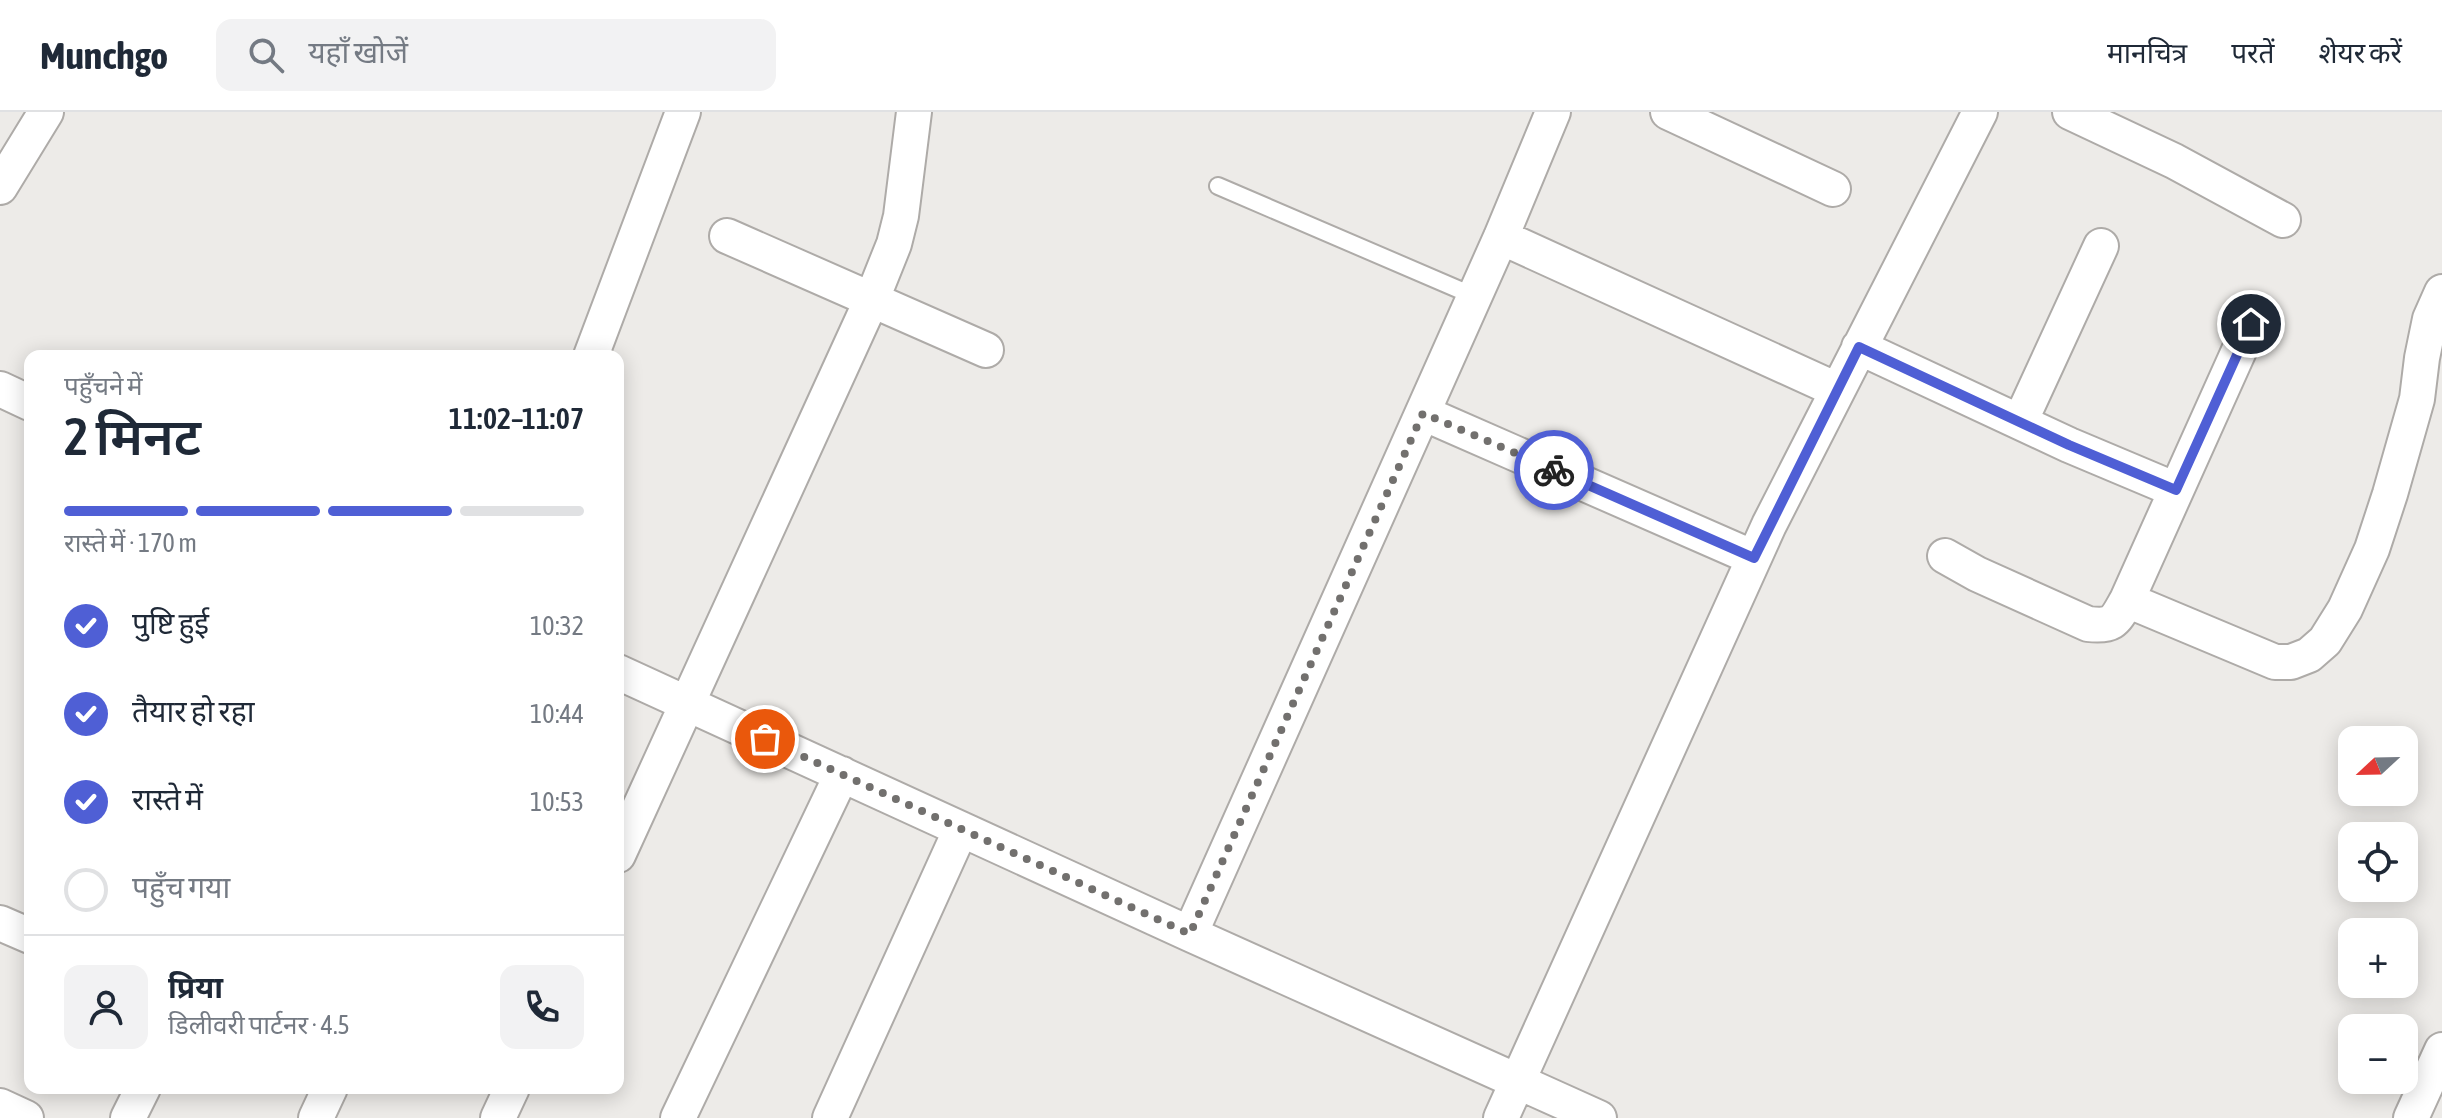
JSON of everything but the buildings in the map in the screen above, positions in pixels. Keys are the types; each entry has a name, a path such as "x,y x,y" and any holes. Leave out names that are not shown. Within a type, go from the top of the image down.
{"street":[{"path":"593,350 683,112"},
{"path":"624,842 872,299 894,244 901,216 914,112"},
{"path":"1668,112 1833,189"},
{"path":"1501,1118 1754,558 1980,112"},
{"path":"2070,112 2174,161 2283,220"},
{"path":"0,187 33,116"},
{"path":"1190,934 1501,237 1541,116"},
{"path":"727,236 986,350"},
{"path":"1501,237 1837,390"},
{"path":"2020,422 2101,246"},
{"path":"2127,600 2275,662 2291,662 2309,655 2325,641 2345,609 2372,549 2417,399 2430,319 2442,292"},
{"path":"1945,556 1977,574 2088,624 2105,626 2116,619 2251,324"},
{"path":"1859,347 2176,490"},
{"path":"0,389 24,400"},
{"path":"1423,413 1754,558"},
{"path":"624,675 1599,1118"},
{"path":"678,1118 842,774"},
{"path":"830,1118 961,829"},
{"path":"0,923 24,933"},
{"path":"2411,1118 2441,1057"},
{"path":"128,1118 140,1094"},
{"path":"316,1118 327,1094"},
{"path":"498,1118 509,1094"},
{"path":"0,1106 26,1118"}],"lane":[{"path":"1218,186 1474,296"}],"way so far":[{"path":"765,739 1190,934 1423,413 1554,470"}],"route":[{"path":"1554,470 1754,558 1859,347 2069,445 2176,490 2251,324"}]}
